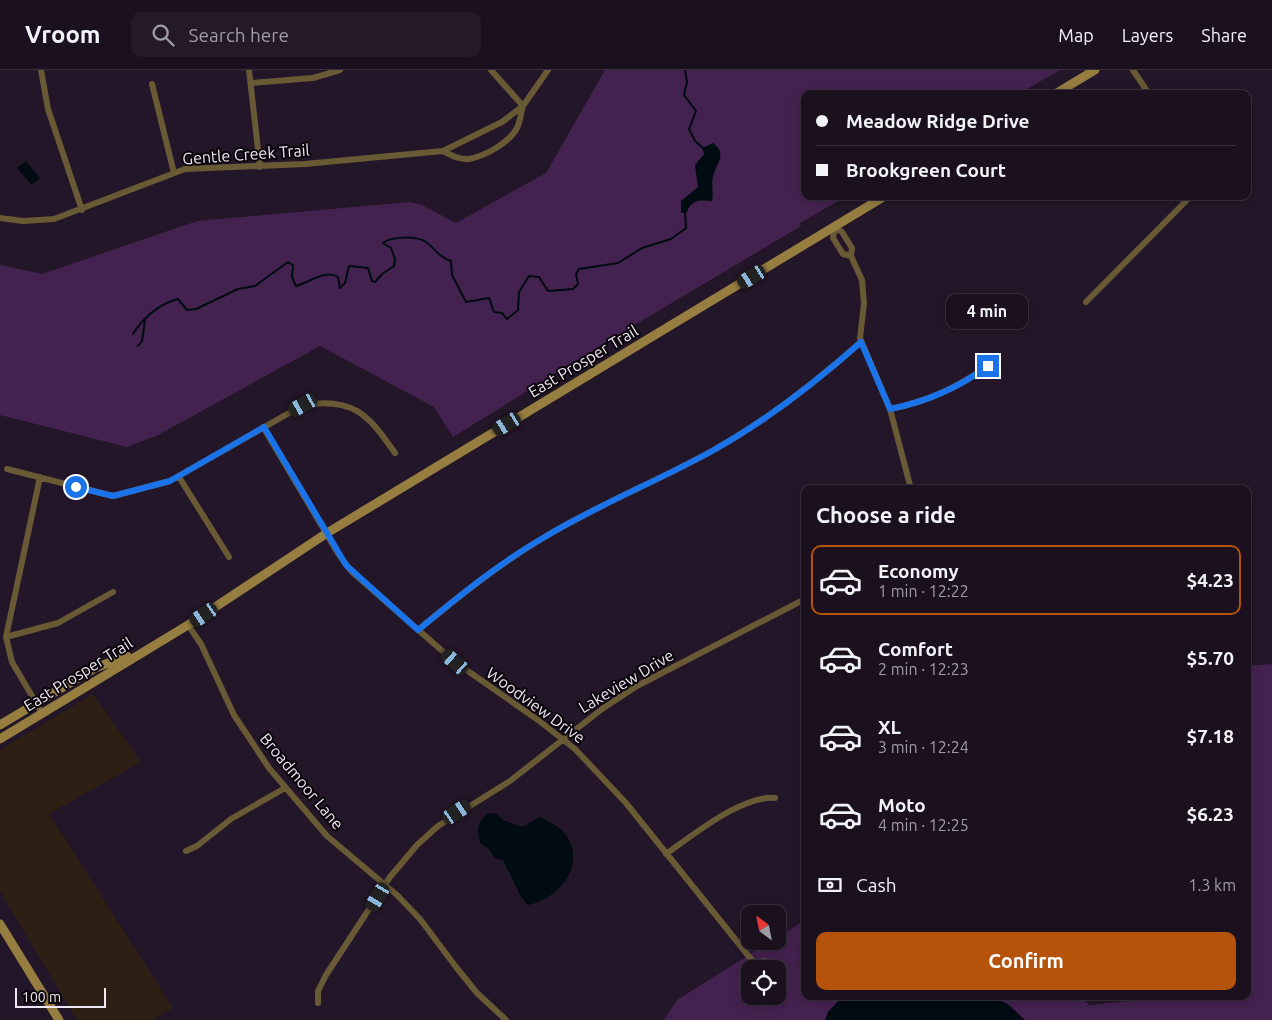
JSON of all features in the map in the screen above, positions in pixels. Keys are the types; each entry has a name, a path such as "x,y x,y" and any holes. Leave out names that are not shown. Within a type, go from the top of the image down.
{"main road":[{"path":"1062,90 1095,70"},
{"name":"East Prosper Trail","path":"0,739 188,625 326,533 879,200"},
{"name":"East Prosper Trail","path":"0,725 95,668 146,650"},
{"path":"0,924 59,1020"}],"street":[{"path":"41,70 48,109 82,210"},
{"path":"250,70 260,167"},
{"path":"252,83 313,78 340,70"},
{"path":"491,70 523,106"},
{"name":"Gentle Creek Trail","path":"0,218 23,221 54,219 82,210 185,169 260,167 443,151 502,122 523,106 548,70"},
{"path":"1133,70 1146,90"},
{"path":"152,84 174,173"},
{"name":"Gentle Creek Trail","path":"443,151 456,158 468,159 489,152 508,138 517,128 523,106"},
{"path":"1086,302 1187,200"},
{"path":"851,256 843,254 833,238 835,228 842,232 852,248 851,256 860,273 864,290 859,334 890,409 910,485"},
{"path":"418,630 476,583 544,538 584,515 681,468 760,421 810,386 861,342"},
{"path":"890,409 923,401 944,393 988,366"},
{"path":"7,469 113,496 179,477 303,405 324,402 346,405 378,427 395,452"},
{"name":"Woodview Drive","path":"264,427 326,533 352,572 461,667 562,738 601,776 666,854 746,960"},
{"path":"40,477 6,637 12,662 42,713"},
{"path":"179,477 229,557"},
{"path":"6,637 58,623 113,592"},
{"name":"Lakeview Drive","path":"318,1003 318,991 326,975 385,885 403,861 438,826 510,780 562,738 637,686 801,601"},
{"name":"Broadmoor Lane","path":"188,625 201,644 241,726 285,788 328,836 385,885 420,919 477,993 506,1020"},
{"path":"186,851 197,846 230,819 285,788"},
{"path":"666,854 698,831 734,810 762,797 775,798"}],"shaded area":[{"path":"605,70 1060,70 1025,90 801,90 801,200 840,200 800,223 801,226 618,335 453,437 434,407 320,346 158,435 127,447 0,415 0,265 42,274 197,221 409,202 420,204 456,223 546,173"},
{"path":"713,143 720,151 720,159 713,177 712,201 697,201 691,205 687,212 681,213 681,201 698,187 695,165 704,154 702,148"},
{"path":"26,161 40,178 32,185 17,168"},
{"path":"1272,664 1272,1020 664,1020 677,1000 757,950 786,950 786,932 801,923 801,1000 1083,1000 1090,1005 1138,1000 1251,1000 1251,666"},
{"path":"93,694 141,762 49,814 173,1008 153,1020 77,1020 0,891 0,750"},
{"path":"488,813 497,814 503,820 522,827 540,817 564,832 572,846 573,858 571,869 559,888 550,896 528,905 521,897 503,860 495,858 488,848 480,843 479,826"},
{"path":"839,1000 1000,1000 1009,1005 1025,1020 825,1020 828,1012"}],"waterway":[{"path":"685,70 687,82 684,95 696,111 689,129 695,141 704,149"},
{"path":"133,334 146,317 171,301 178,299 187,310 196,309 238,289 255,286 288,262 293,265 292,277 296,286 317,277 333,275 338,277 340,288 345,283 349,266 368,268 372,281 375,282 382,274 394,266 395,259 391,248 383,243 392,239 404,238 422,240 441,256 451,261 452,275 466,302 489,298 494,312 502,313 507,319 518,310 519,292 529,276 539,277 548,291 573,289 578,284 576,274 579,269 618,263 642,248 671,239 686,228 685,212"},
{"path":"138,346 142,341 145,320"}],"route":[{"path":"76,487 113,496 170,481 264,427 346,565 418,630 476,583 526,548 576,519 713,451 767,417 810,386 861,342 890,409 923,401 944,393 988,366"}]}
